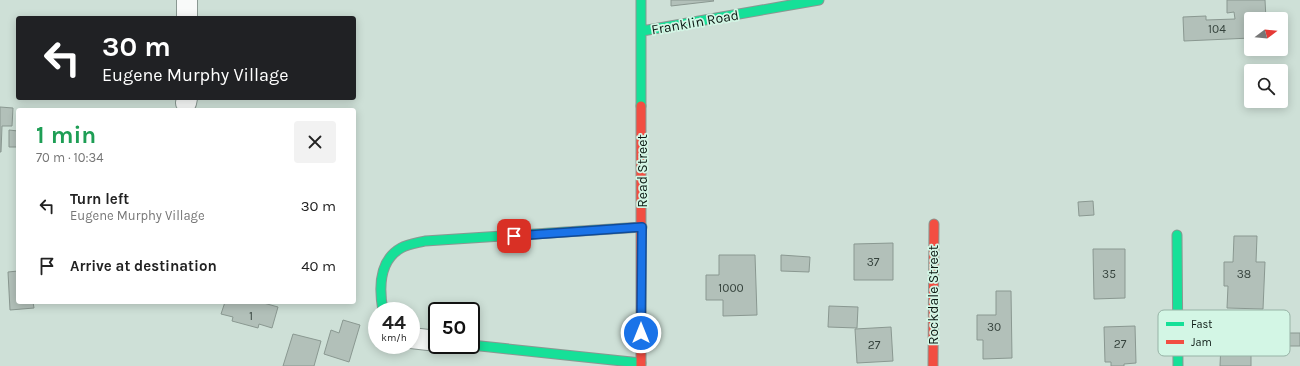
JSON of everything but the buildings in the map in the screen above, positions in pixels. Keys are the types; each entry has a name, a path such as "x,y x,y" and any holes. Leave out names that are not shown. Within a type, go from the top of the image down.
{"street":[{"path":"187,0 187,16"},
{"name":"Read Street","path":"641,0 641,365"},
{"name":"Franklin Road","path":"642,31 819,0"},
{"name":"Rockdale Street","path":"933,366 934,224"},
{"path":"381,302 381,275 390,257 401,248 425,241 642,227"},
{"path":"1177,235 1178,310"},
{"path":"480,346 641,365"},
{"path":"1178,356 1178,366"}],"traffic: fast":[{"path":"641,0 641,106"},
{"path":"642,31 819,0"},
{"path":"382,302 381,285 384,268 393,254 401,248 407,246 425,241 642,227"},
{"path":"1177,235 1178,310"},
{"path":"480,346 641,363"},
{"path":"1178,356 1178,366"}],"traffic: jam":[{"path":"641,106 641,366"},
{"path":"933,366 934,224"}],"route":[{"path":"514,236 642,227 641,333"}]}
